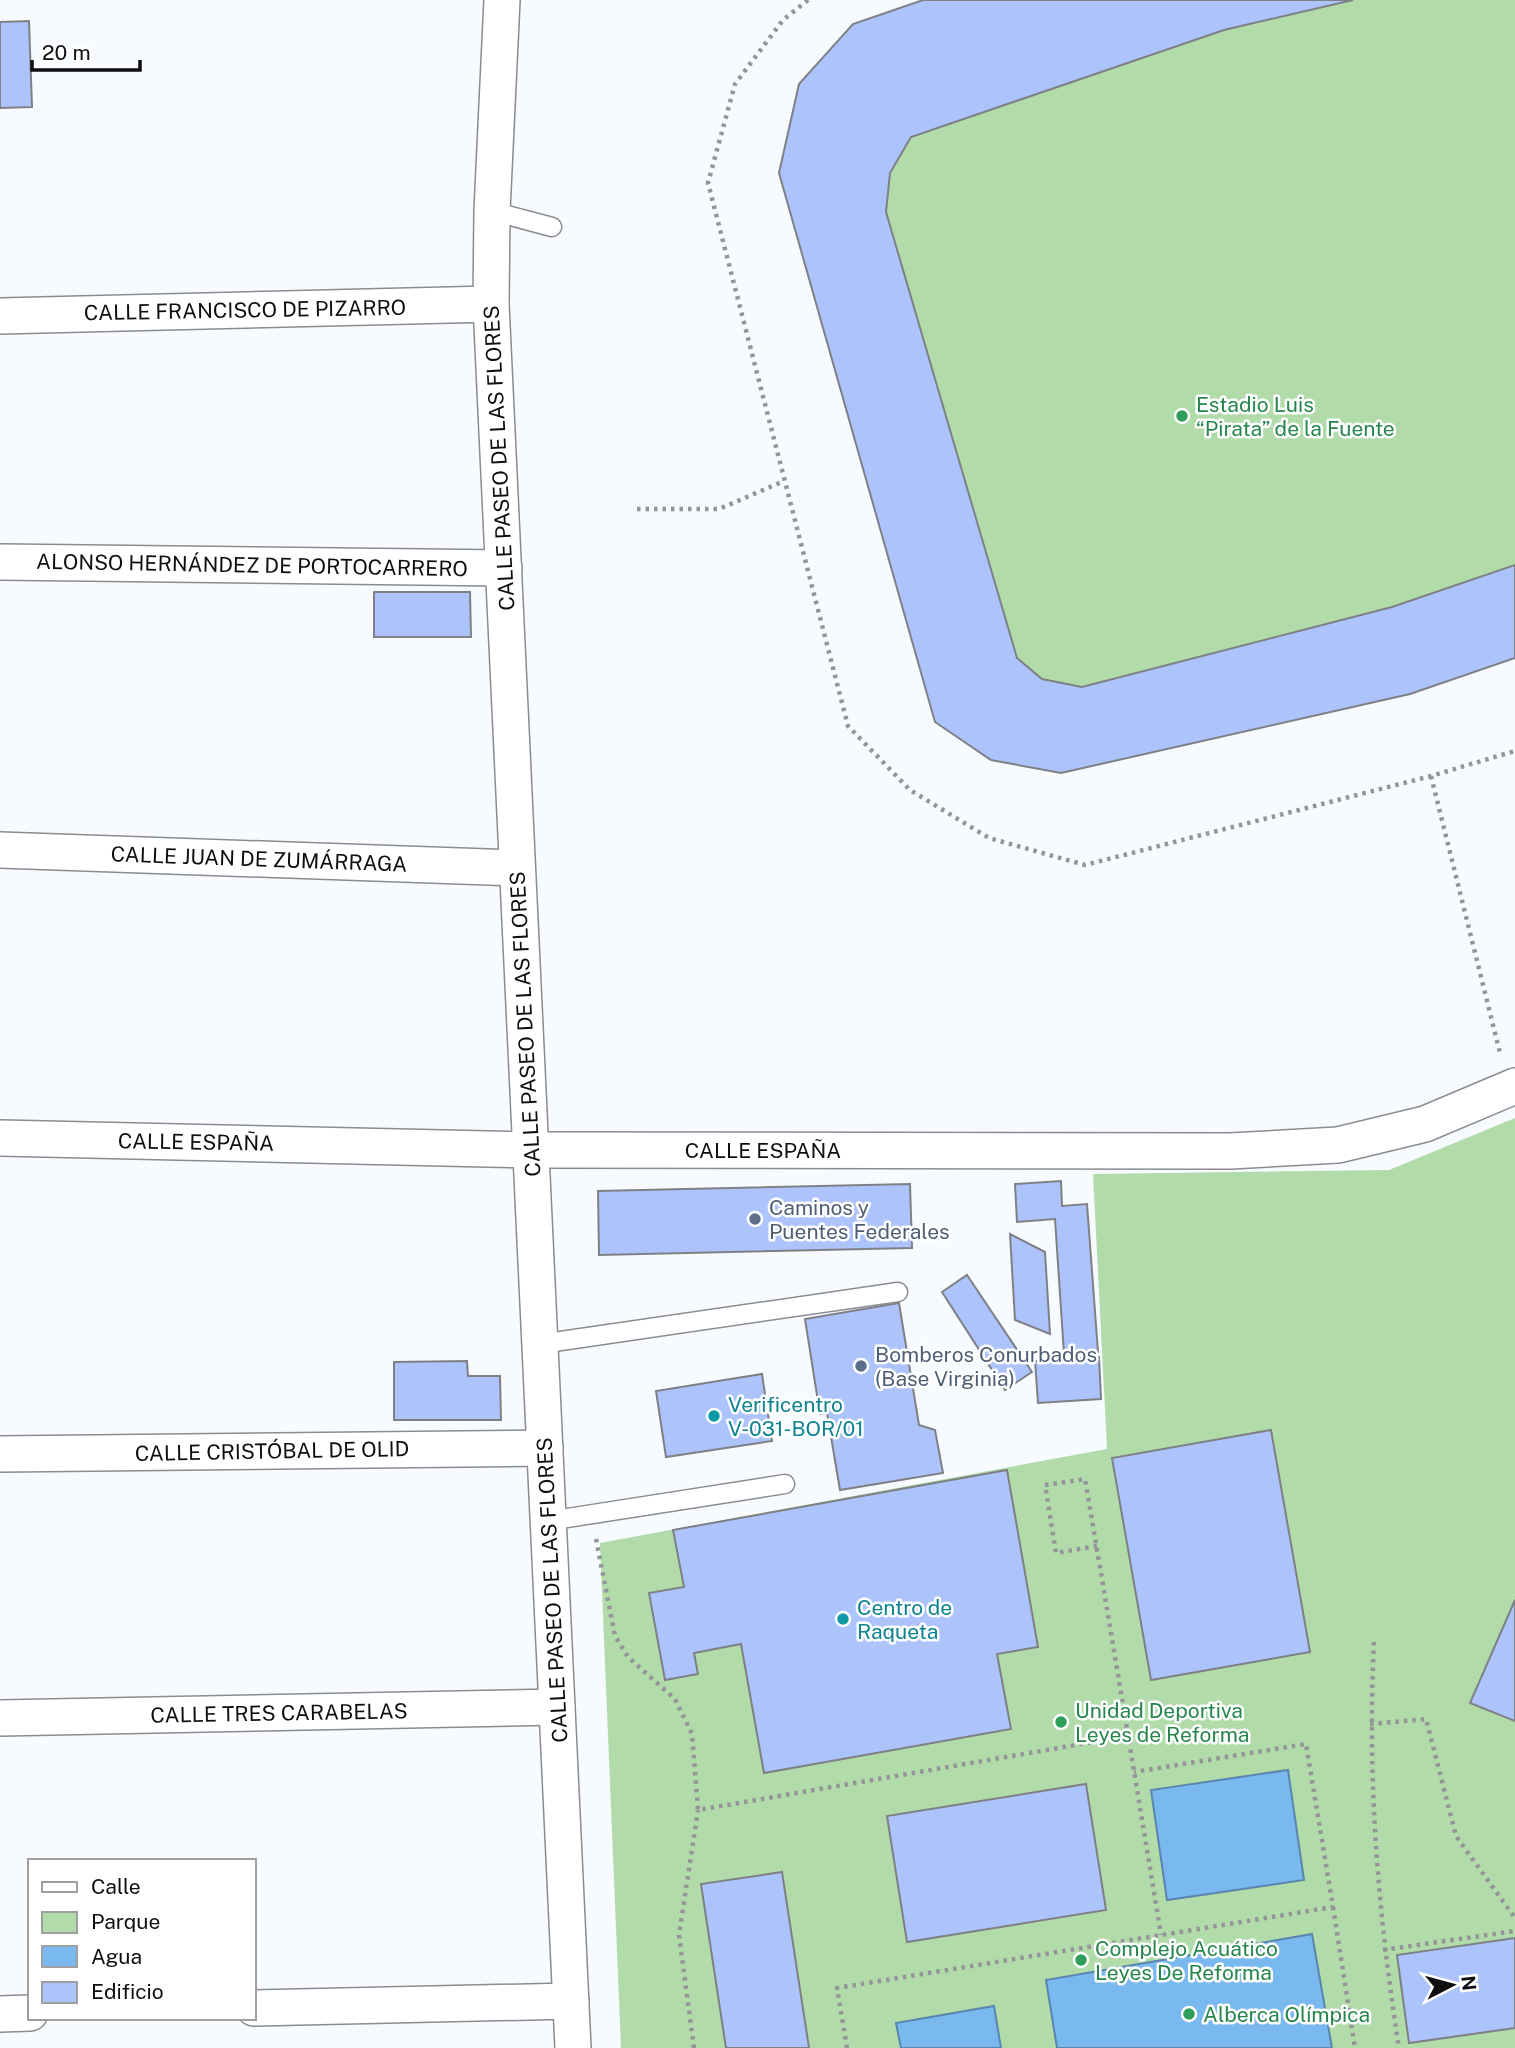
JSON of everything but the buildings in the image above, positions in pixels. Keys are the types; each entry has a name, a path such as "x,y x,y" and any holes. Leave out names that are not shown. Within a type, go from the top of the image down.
{"street":[{"name":"CALLE PASEO DE LAS FLORES","path":"502,0 492,211 491,304 573,2048"},
{"name":"CALLE FRANCISCO DE PIZARRO","path":"0,316 491,304"},
{"name":"ALONSO HERNÁNDEZ DE PORTOCARRERO","path":"0,562 503,568"},
{"name":"CALLE JUAN DE ZUMÁRRAGA","path":"0,850 517,868"},
{"name":"CALLE ESPAÑA","path":"0,1138 531,1150 1230,1151 1338,1145 1425,1124 1512,1088"},
{"name":"CALLE CRISTÓBAL DE OLID","path":"0,1454 545,1448"},
{"name":"CALLE TRES CARABELAS","path":"0,1718 557,1707"},
{"path":"256,2008 571,2001"},
{"path":"0,2014 28,2013"}],"lane":[{"path":"492,211 552,227"},
{"path":"540,1344 898,1292"},
{"path":"548,1521 785,1485"}],"path":[{"path":"808,0 783,20 735,84 708,183 848,726 910,790 989,838 1084,865 1431,776 1515,751"},
{"path":"637,509 719,509 785,481"},
{"path":"1431,776 1512,1088"},
{"path":"1097,1546 1056,1553 1045,1485 1085,1479 1097,1546 1161,1935"},
{"path":"591,1514 615,1636 628,1657 675,1699 692,1734 698,1810 680,1936 694,2048"},
{"path":"1374,1643 1370,1724 1383,1950 1399,2048"},
{"path":"1370,1724 1426,1719 1456,1836 1515,1918"},
{"path":"698,1810 1128,1736"},
{"path":"1134,1772 1306,1744 1355,2048"},
{"path":"847,2048 837,1987 1333,1907"},
{"path":"1383,1950 1515,1931"}],"green space":[{"name":"Estadio Luis “Pirata” de la Fuente","path":"923,0 1515,0 1515,658 1410,694 1061,773 991,760 779,173 799,84 853,24"},
{"name":"Unidad Deportiva Leyes de Reforma","path":"1515,1118 1515,2048 621,2048 600,1543 1107,1449 1093,1174 1389,1170"}],"water":[{"path":"1288,1770 1304,1880 1167,1900 1151,1790"},
{"name":"Alberca Olímpica","path":"1312,1934 1332,2048 1057,2048 1046,1980"},
{"path":"994,2006 1001,2048 901,2048 896,2023"}],"place":[{"name":"Estadio Luis “Pirata” de la Fuente","path":"1182,416"},
{"name":"Caminos y Puentes Federales","path":"755,1219"},
{"name":"Bomberos Conurbados (Base Virginia)","path":"861,1366"},
{"name":"Verificentro V-031-BOR/01","path":"714,1416"},
{"name":"Centro de Raqueta","path":"843,1619"},
{"name":"Unidad Deportiva Leyes de Reforma","path":"1061,1722"},
{"name":"Complejo Acuático Leyes De Reforma","path":"1081,1960"},
{"name":"Alberca Olímpica","path":"1189,2014"}]}
